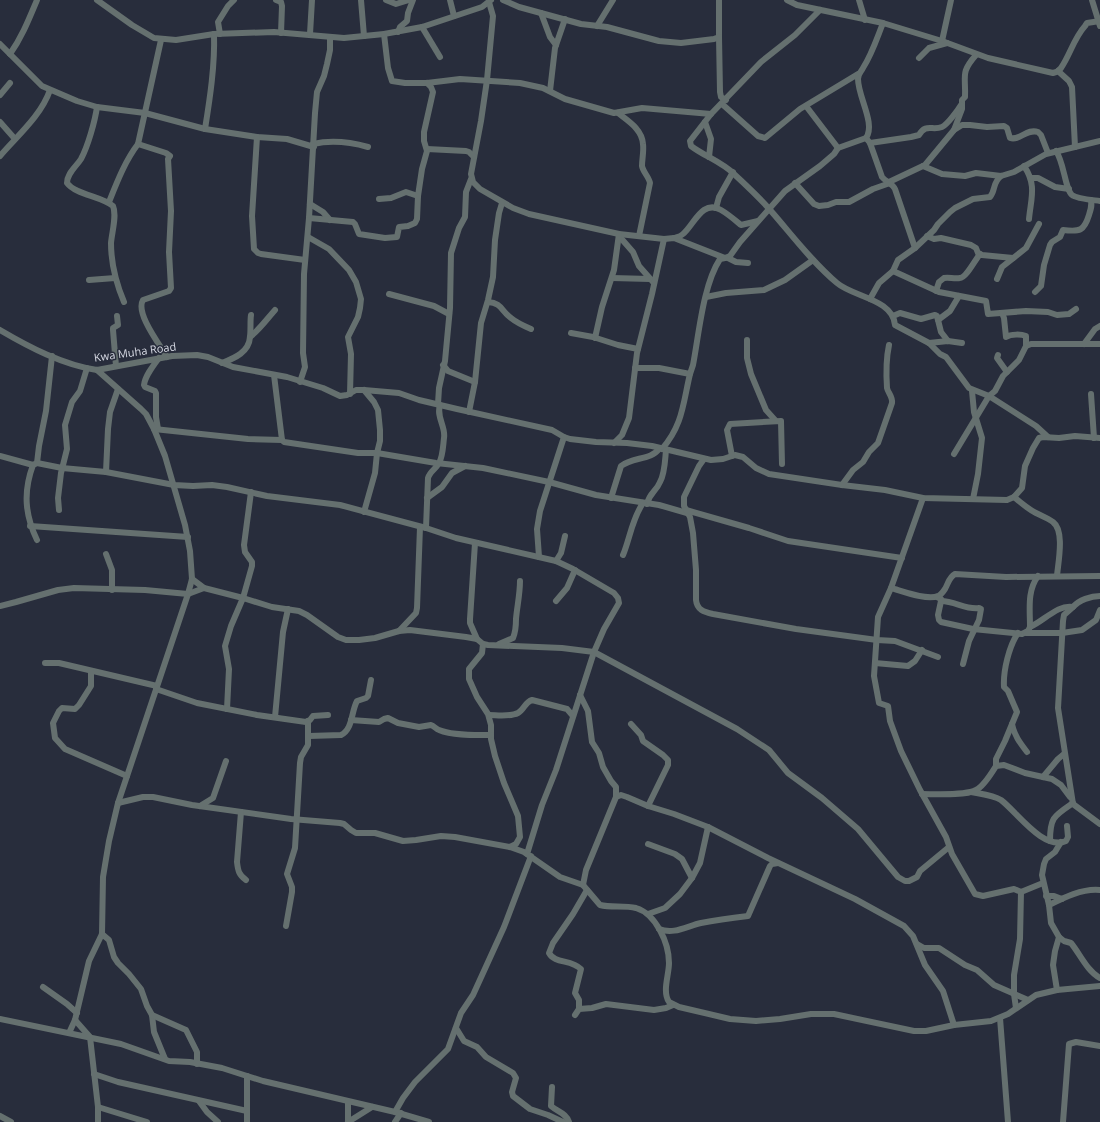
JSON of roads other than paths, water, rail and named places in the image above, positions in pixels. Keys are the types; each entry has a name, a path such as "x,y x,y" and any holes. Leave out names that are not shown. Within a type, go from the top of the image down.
{"street":[{"path":"10,54 22,34 37,0"},
{"path":"97,0 132,25 154,38 161,40 176,40 217,34 281,33 310,34 344,38 384,34 422,27 482,7 490,1 493,16 487,80 481,121 471,179 466,192 465,217 459,228 451,253 450,298 439,388 439,412 445,436 439,463 429,475 416,613 399,631"},
{"path":"205,129 218,22 228,6 234,0"},
{"path":"276,0 281,2 282,6 281,33"},
{"path":"310,34 312,0"},
{"path":"361,0 364,36"},
{"path":"386,0 396,4 410,0"},
{"path":"398,32 400,27 407,21 408,12 413,0"},
{"path":"450,0 454,16"},
{"path":"503,0 519,7 581,24 607,27 659,41 681,43 719,37"},
{"path":"596,26 613,0"},
{"path":"719,0 721,97 724,102 758,136 762,138 765,138 800,108 806,106 815,99 858,74 863,69 876,43 883,23"},
{"path":"787,0 798,5 883,23 945,42 976,55 1053,73 1062,67 1081,30 1087,23 1099,23 1092,0"},
{"path":"859,0 865,20"},
{"path":"945,42 951,0"},
{"path":"820,10 795,35 761,62 711,114 690,141 690,144 692,147 733,172 770,209 813,260 845,289 881,304 893,316 895,325 929,343 952,363 956,372 972,391 989,396 1036,426 1048,436"},
{"path":"541,12 550,37 556,45"},
{"path":"550,91 556,45 565,19"},
{"path":"422,27 440,57"},
{"path":"384,34 388,68 392,81 405,83 427,83 460,79 487,80 534,85 565,99 610,112 618,113 642,108 711,114"},
{"path":"300,382 305,368 303,353 303,316 305,260 310,218 317,92 324,76 327,64 330,50 330,37"},
{"path":"109,202 132,152 138,144 161,40"},
{"path":"919,58 929,48 945,42"},
{"path":"0,44 35,80 50,90 98,107 145,113 205,129 287,139 314,146 323,142 351,143 368,147"},
{"path":"954,130 962,109 962,100 965,96 964,74 968,64 976,55"},
{"path":"1058,71 1069,81 1072,87 1075,147"},
{"path":"858,74 861,98 870,129 868,140 882,177 890,182 895,189 915,248"},
{"path":"0,95 10,83"},
{"path":"310,218 354,222 357,232 361,235 385,238 397,237 399,227 412,225 416,221 422,169 427,154 427,149 424,142 424,132 433,92 427,83"},
{"path":"0,156 47,100 50,90"},
{"path":"611,498 621,466 625,463 651,455 662,449 678,426 693,365 702,312 713,273 720,259 730,256 758,221 785,191 820,166 834,154 838,148 868,140 911,137 919,135 926,128 942,127 948,123 961,105"},
{"path":"806,106 838,148"},
{"path":"98,107 85,151 72,170 66,183 72,188 109,202 115,210 111,245 115,278 124,302"},
{"path":"618,113 637,128 642,137 642,168 648,176 650,183 638,236"},
{"path":"0,122 15,138"},
{"path":"705,122 711,139 709,157"},
{"path":"795,183 814,204 819,206 836,202 849,202 923,166 954,130 967,124 987,127 1004,126 1007,128 1010,138 1012,139 1017,139 1028,132 1038,132 1041,135 1048,153"},
{"path":"257,136 252,216 254,249 261,254 305,260"},
{"path":"923,166 942,174 965,176 976,173 1000,176 1009,174 1048,153 1100,141"},
{"path":"138,144 166,153 170,156 168,159 171,211 169,252 171,288 169,291 143,300 141,304 142,313 146,323 167,357"},
{"path":"427,149 466,151 474,157"},
{"path":"1056,151 1061,160 1068,189 1073,195 1100,201"},
{"path":"1024,166 1031,178 1032,192 1028,219"},
{"path":"716,208 719,197 733,172"},
{"path":"870,299 879,283 893,271 898,260 915,248 956,208 973,199 990,197 996,180 1000,176"},
{"path":"1031,178 1038,178 1055,187 1068,189"},
{"path":"471,179 475,186 502,203 528,214 619,235 664,239 674,238 681,236 703,210 716,208 720,209 741,225 758,221"},
{"path":"379,198 391,198 406,192 418,196"},
{"path":"1035,292 1041,286 1044,265 1052,242 1060,237 1063,230 1072,231 1081,230 1084,228 1092,206 1090,200"},
{"path":"469,412 475,382 481,323 488,302 493,278 495,240 502,203"},
{"path":"310,204 324,212 330,220"},
{"path":"997,279 1002,267 1026,248 1039,224"},
{"path":"595,338 602,307 612,278 619,235"},
{"path":"619,235 633,252 639,266 652,281"},
{"path":"927,236 934,239 941,238 971,245 976,248 980,254 991,257 1013,258"},
{"path":"308,237 329,249 350,270 356,282 361,299 358,317 348,337 351,354 350,394"},
{"path":"674,238 736,262 748,263"},
{"path":"614,443 624,432 630,410 638,349 652,294 652,281 664,239"},
{"path":"936,291 939,282 944,278 961,278 965,276 975,259 980,254"},
{"path":"706,297 726,293 764,290 785,280 813,260"},
{"path":"893,271 936,291 986,301 988,314 1002,312 1013,313 1017,311 1048,312 1056,315 1069,314 1076,309"},
{"path":"89,280 115,278"},
{"path":"612,278 652,281"},
{"path":"389,294 434,306 448,314"},
{"path":"938,320 950,311 959,296"},
{"path":"488,302 495,302 501,306 509,317 517,323 531,329"},
{"path":"250,337 260,329 265,320 275,310"},
{"path":"954,454 989,396 995,391 1003,376 1019,360 1026,346 1026,336 1022,334 1006,337 1002,312"},
{"path":"893,316 900,313 921,318 934,315 937,316 941,332 948,341"},
{"path":"222,363 240,355 245,349 250,337 251,314"},
{"path":"116,366 113,328 118,325 118,316"},
{"path":"1084,344 1095,329 1100,326"},
{"name":"Kwa Muha Road","path":"0,330 52,356 97,370 159,358 197,355 208,357 233,367 323,388 340,396 350,394"},
{"path":"571,333 638,349"},
{"path":"747,340 747,358 752,374 766,410 775,420"},
{"path":"929,343 948,341 962,343"},
{"path":"1026,346 1028,344 1100,344"},
{"path":"842,485 853,470 863,462 869,452 878,443 892,403 893,400 887,389 886,368 889,345"},
{"path":"998,355 998,360 1007,372"},
{"path":"36,540 30,526 26,503 28,485 35,464 46,411 52,356"},
{"path":"156,429 156,393 144,385 148,374 159,358"},
{"path":"443,365 448,371 475,382"},
{"path":"59,510 58,498 67,443 65,425 72,402 80,391 87,368"},
{"path":"635,368 659,368 690,374"},
{"path":"69,1033 77,1013 87,969 102,934 103,877 109,841 118,803 192,579 188,537 166,456 156,429 142,409 97,370"},
{"path":"276,376 282,440"},
{"path":"106,472 110,412 118,389"},
{"path":"350,394 356,390 399,393 419,400 552,430 564,437 596,442 626,443 662,449 704,459 717,460 732,456 743,457 756,468 770,474 885,490 923,498 1007,500 1014,497 1022,488 1025,466 1032,448 1039,438 1048,436 1059,438 1075,436 1097,438 1091,394"},
{"path":"364,390 374,402 378,410 380,441 375,473 364,512"},
{"path":"972,391 972,406 982,438 978,474 973,499"},
{"path":"732,456 727,430 730,424 775,420 781,421 782,464"},
{"path":"156,429 248,439 282,440 358,453 377,453 439,463 483,468 549,482 596,495 663,506 749,528 788,541 902,558"},
{"path":"624,432 626,443"},
{"path":"539,557 537,529 540,511 564,437"},
{"path":"623,555 630,536 630,531 638,512 662,480 662,449"},
{"path":"0,456 35,464 106,472 174,485 212,485 267,496 333,504 475,543 556,561 575,570 614,594 619,600 618,607 604,629 594,652 504,927 473,995 461,1013 451,1042 445,1054 415,1082 403,1098 395,1122"},
{"path":"704,459 684,497 686,512 690,517 693,533 696,604 702,610 713,614 790,628 877,640 895,641 938,657"},
{"path":"427,498 442,487 452,473 465,466"},
{"path":"227,709 229,669 225,646 231,626 244,598 252,566 252,562 245,552 244,545 251,492"},
{"path":"1014,497 1037,514 1053,522 1057,526 1060,533 1057,576"},
{"path":"923,498 891,588 878,617 874,684 879,703 888,706 890,721 901,750 922,794 946,838 949,847 975,894 983,896 1014,889 1021,892 1043,883"},
{"path":"30,526 188,537"},
{"path":"556,561 561,553 565,536"},
{"path":"475,543 470,623 477,639 483,644 562,648 594,652 737,729 769,750 788,773 822,798 858,829 902,880 910,881 917,877 920,871 949,847"},
{"path":"106,554 112,570 112,590"},
{"path":"556,601 567,588 575,570"},
{"path":"1073,607 1062,607 1054,611 1040,623 1028,630 1018,633 975,630 946,624 939,620 938,615 939,599 949,579 955,574 1006,577 1100,576"},
{"path":"1028,630 1029,597 1033,583 1038,576"},
{"path":"192,579 204,588 272,607 299,611 308,615 333,634 346,640 375,638 399,631 410,630 477,639"},
{"path":"498,645 513,638 517,628 516,620 520,582"},
{"path":"0,606 58,590 74,588 145,590 188,594 204,588"},
{"path":"891,588 920,596 947,601 972,609 981,609 981,615 969,641 963,664"},
{"path":"1072,801 1058,708 1064,615 1076,604 1090,597 1100,596"},
{"path":"275,717 283,632 288,609"},
{"path":"1028,630 1062,633 1085,628 1096,620 1100,610"},
{"path":"922,794 957,793 976,790 982,785 996,766 996,759 1017,712 1008,691 1004,687 1004,677 1012,644 1018,633"},
{"path":"483,644 482,652 469,669 468,674 471,685 488,716 500,772 518,816 520,837 527,854"},
{"path":"875,663 908,666 916,661 922,650"},
{"path":"45,663 58,663 91,670 156,687 197,703 227,709 298,721 308,721 313,716 328,716"},
{"path":"91,670 91,686 79,706 74,709 62,708 59,711 53,723 55,738 65,749 128,776"},
{"path":"309,736 341,735 346,733 357,701 368,696 371,680"},
{"path":"575,1016 579,1009 579,1000 575,993 581,969 575,964 554,960 549,954 552,943 573,914 585,887 586,870 616,797 616,787 603,767 599,753 592,742 588,711 580,695"},
{"path":"488,716 516,714 521,711 527,702 532,700 566,709 573,716"},
{"path":"351,720 379,722 388,718 398,723 419,727 431,725 438,730 458,734 473,736 491,735"},
{"path":"286,926 292,892 288,874 295,848 298,820 300,763 301,757 308,745 308,721"},
{"path":"631,724 641,735 643,741 663,754 668,760 668,765 648,806"},
{"path":"1012,724 1014,732 1027,752"},
{"path":"1043,777 1064,754"},
{"path":"200,806 213,798 226,761"},
{"path":"996,766 1004,765 1025,773 1052,779 1061,785 1077,808 1100,824"},
{"path":"969,792 990,796 1001,800 1029,827 1050,841 1066,841 1068,837 1067,826"},
{"path":"616,797 621,795 708,827 778,863 855,899 904,926 913,936 925,964 943,991 954,1025"},
{"path":"118,803 143,797 153,797 241,812 298,820 344,824 356,833 375,833 402,841 441,836 455,837 510,847 527,854 560,877 585,887 600,905 635,908 648,914 659,929 669,956 666,993 667,999 673,1005 679,1007 730,1019 756,1021 819,1014 847,1016 914,1031 926,1031 954,1025 991,1021 1000,1018 1036,995 1056,990 1100,986"},
{"path":"1050,841 1050,828 1052,820 1072,801"},
{"path":"241,812 237,862 240,876 246,880"},
{"path":"648,914 665,908 680,894 692,878 700,863 708,827"},
{"path":"510,847 516,844 520,837"},
{"path":"1061,842 1055,852 1046,859 1042,875 1051,923 1059,937 1064,942 1071,943 1086,964 1096,976 1100,978"},
{"path":"648,844 675,854 682,859 692,878"},
{"path":"659,929 670,932 706,922 748,916 770,866 778,863"},
{"path":"1048,905 1087,891 1100,890"},
{"path":"1016,1008 1014,994 1014,970 1020,939 1021,892"},
{"path":"1046,896 1054,896 1062,899"},
{"path":"102,934 109,940 114,957 118,963 141,989 152,1015 153,1028 165,1059"},
{"path":"1056,990 1053,965 1054,951 1059,937"},
{"path":"917,944 924,948 939,948 964,965 977,970 994,985 1028,1000"},
{"path":"43,987 77,1013"},
{"path":"579,1009 592,1008 606,1004 654,1010 673,1005"},
{"path":"152,1015 186,1030 197,1052 197,1064"},
{"path":"1000,1018 1008,1122"},
{"path":"0,1019 121,1044 165,1059 222,1068 263,1081 348,1102 398,1112 429,1122"},
{"path":"75,1020 90,1037 98,1107 98,1122"},
{"path":"456,1028 464,1042 477,1047 486,1057 513,1073 516,1078 512,1092 513,1096 530,1109 563,1122"},
{"path":"1063,1122 1069,1044 1076,1042 1100,1046"},
{"path":"94,1074 118,1082 247,1111"},
{"path":"247,1076 247,1122"},
{"path":"552,1087 551,1106 564,1114 568,1118 569,1122"},
{"path":"199,1101 207,1112 218,1122"},
{"path":"348,1102 348,1122"},
{"path":"98,1107 147,1122"},
{"path":"348,1122 372,1107"},
{"path":"0,1116 11,1122"}]}
